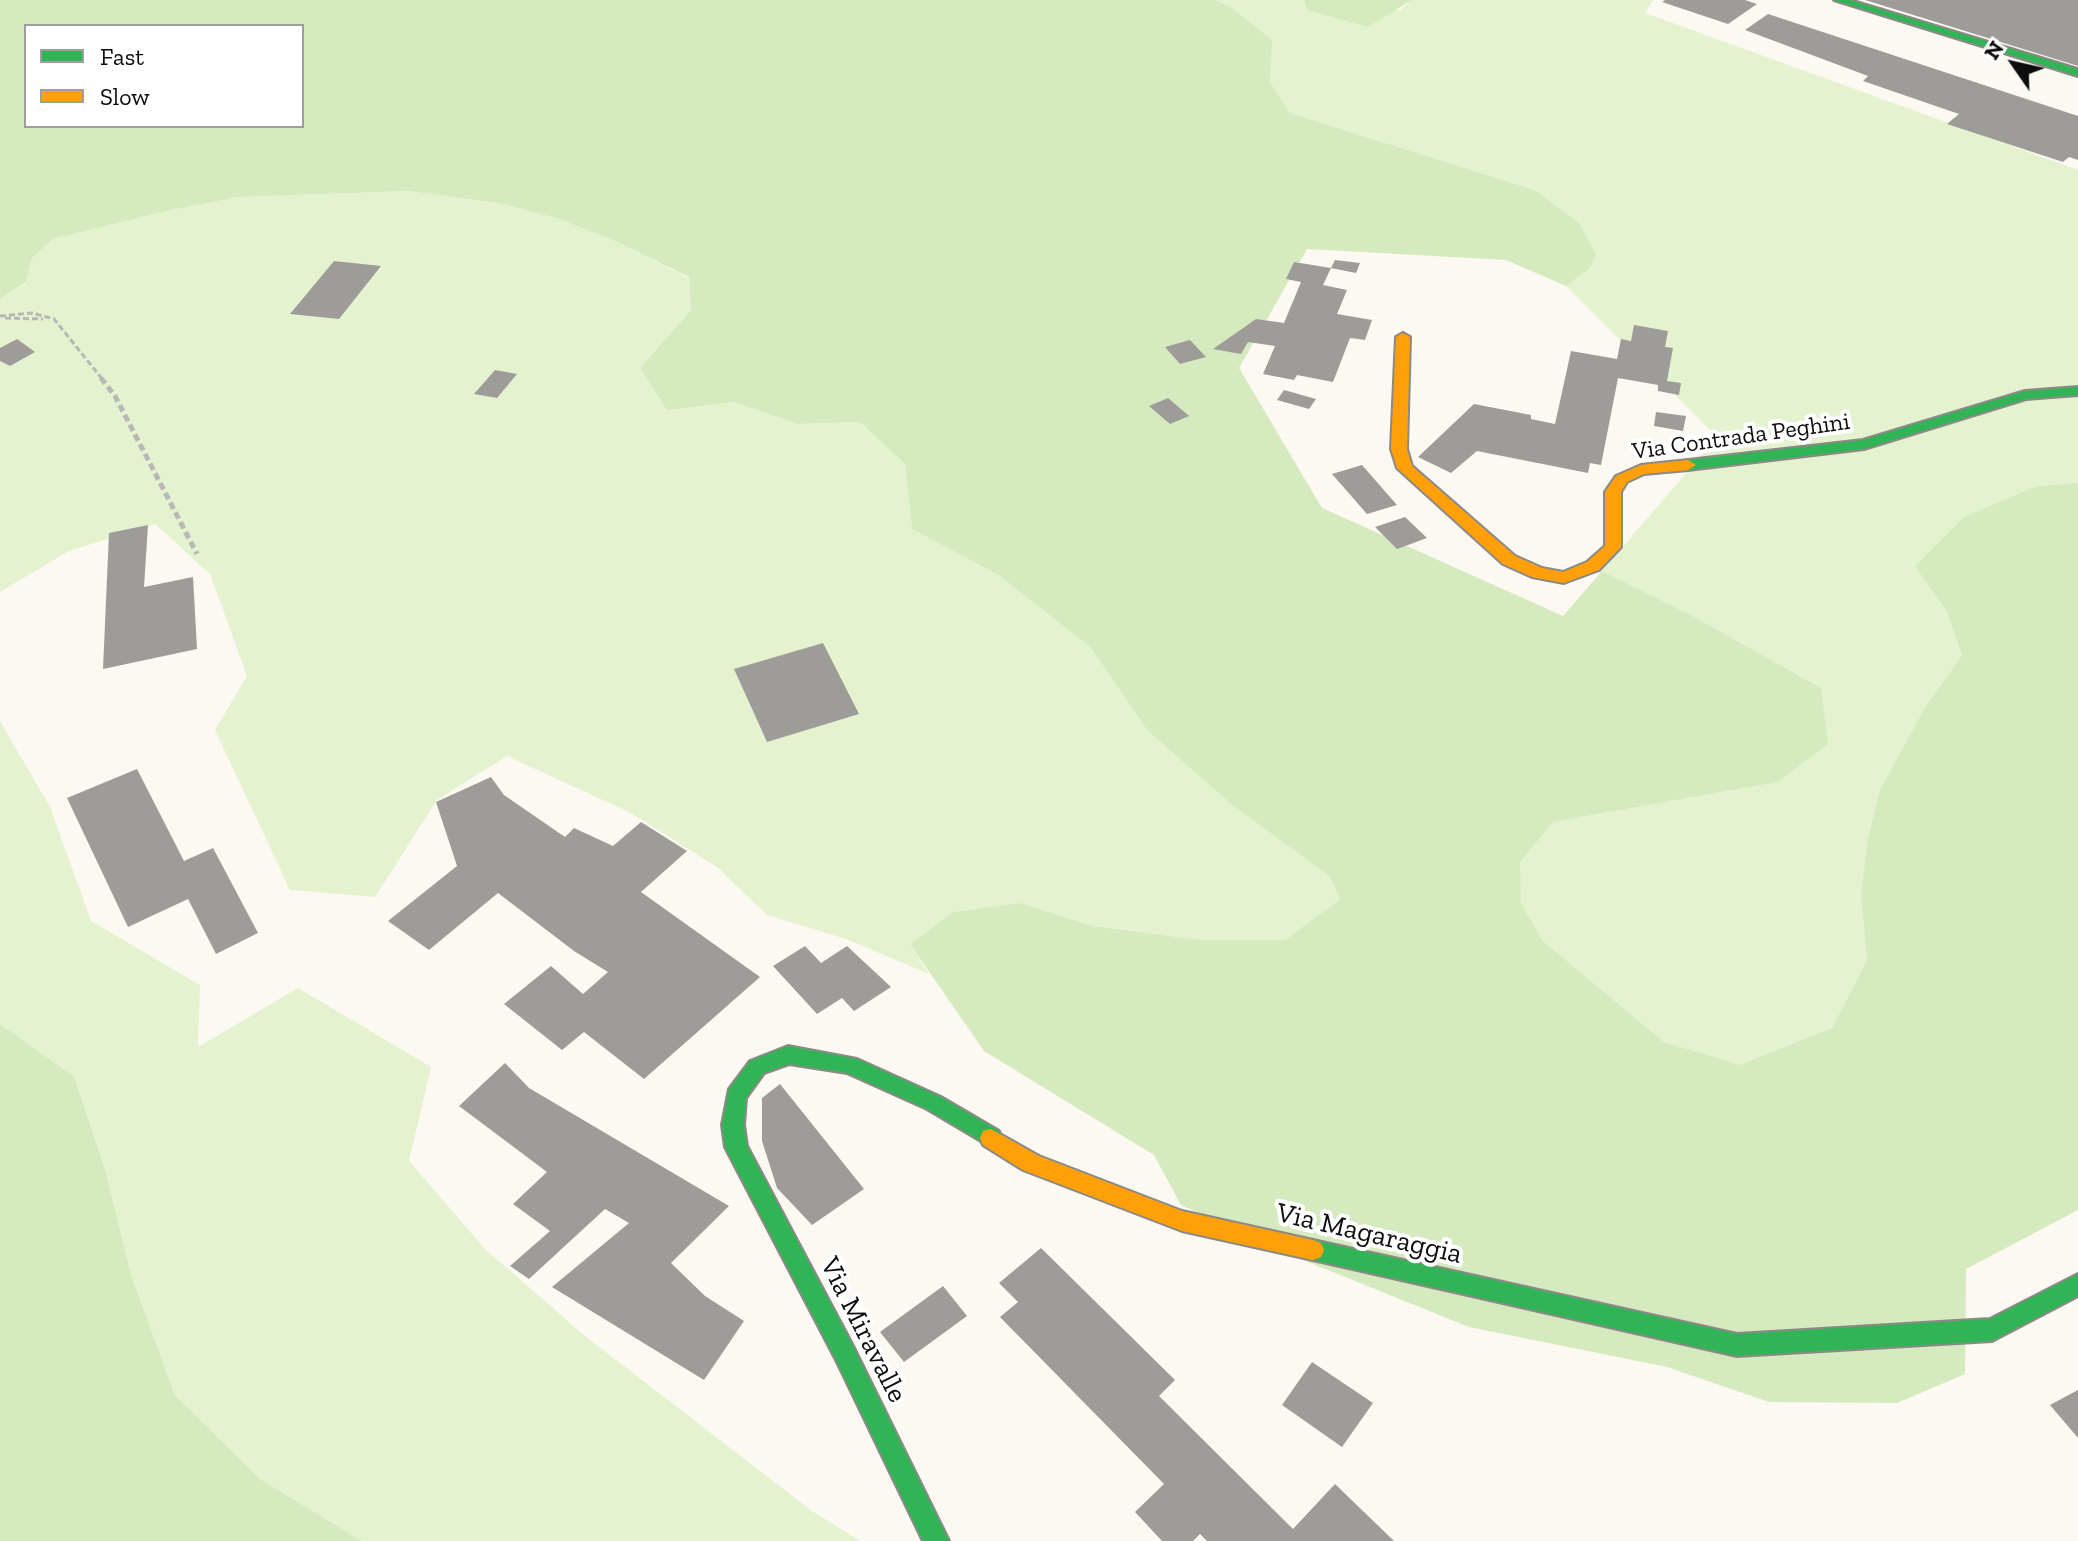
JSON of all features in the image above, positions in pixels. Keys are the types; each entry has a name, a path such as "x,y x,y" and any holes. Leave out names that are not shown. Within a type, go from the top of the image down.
{"street":[{"path":"1839,0 2078,73"},
{"name":"Via Contrada Peghini","path":"1403,337 1399,449 1405,468 1509,560 1538,573 1564,578 1593,566 1613,547 1613,492 1621,479 1641,470 1864,444 2025,395 2078,391"},
{"name":"Via Magaraggia","path":"736,1147 733,1125 736,1095 757,1067 788,1055 850,1065 934,1103 1031,1163 1182,1221 1737,1345 1992,1330 2078,1284"},
{"name":"Via Miravalle","path":"736,1147 844,1352 936,1541"}],"path":[{"path":"0,317 32,313 54,319 115,396 151,471 197,554"}],"green space":[{"path":"0,0 1215,0 1231,7 1272,40 1270,82 1290,113 1535,190 1579,223 1596,254 1590,268 1566,286 1506,260 1307,249 1239,368 1322,508 1563,616 1602,571 1693,616 1821,688 1828,744 1778,782 1553,822 1520,862 1521,903 1543,941 1664,1042 1740,1065 1832,1028 1867,960 1861,896 1868,839 1880,790 1926,706 1962,655 1947,612 1915,566 1964,517 2037,486 2078,483 2078,1210 1966,1269 1965,1374 1897,1403 1769,1402 1667,1367 1469,1327 1298,1258 1181,1205 1154,1155 984,1051 910,944 953,912 1020,903 1093,926 1201,940 1285,940 1340,899 1330,877 1231,804 1147,730 1091,648 1000,576 912,529 905,464 860,422 797,424 734,402 667,410 640,368 691,310 689,277 617,242 559,219 499,203 408,191 238,197 166,211 53,239 32,258 26,282 0,299"},
{"path":"1215,0 1304,0 1307,10 1400,10 1412,0 1654,0 1645,13 2078,170 2078,483 2037,486 1916,566 1947,612 1962,655 1926,706 1861,896 1867,960 1832,1028 1740,1066 1664,1042 1543,941 1521,903 1519,862 1553,822 1778,782 1821,688 1693,616 1602,571 1717,437 1566,286 1590,268 1535,190 1290,113 1270,82 1271,40 1231,7"},
{"path":"1304,0 1412,0 1368,27 1307,10"},
{"path":"408,191 499,203 559,219 617,242 689,278 691,310 640,368 667,409 734,402 797,424 860,422 905,464 912,529 1000,576 1091,648 1147,730 1231,804 1330,877 1340,899 1285,940 1201,940 1093,926 1020,903 953,912 910,944 929,974 846,939 767,915 717,867 631,813 507,756 437,800 375,897 290,890 215,730 247,676 210,574 155,524 69,551 0,592 0,299 26,283 32,258 53,239 238,197"},
{"path":"0,721 50,807 91,921 200,985 198,1047 298,988 431,1067 409,1161 485,1249 585,1336 812,1511 860,1541 362,1541 260,1479 175,1395 131,1275 106,1173 7,1028 0,1024"},
{"path":"0,1024 74,1077 106,1173 131,1275 175,1395 260,1479 362,1541 0,1541"}],"building":[{"path":"1745,0 1757,4 1728,24 1662,2"},
{"path":"1865,0 2078,0 2078,66"},
{"path":"1768,14 2078,116 2078,160 2069,157 2063,162 1947,124 1959,114 1863,81 1868,76 1745,30"},
{"path":"1335,260 1360,263 1356,273 1331,268"},
{"path":"334,261 381,266 339,319 290,314"},
{"path":"1294,262 1331,268 1323,285 1347,290 1337,314 1372,320 1365,340 1350,338 1333,382 1297,375 1294,380 1263,374 1275,346 1248,342 1241,354 1213,349 1256,319 1284,323 1301,282 1286,279"},
{"path":"1634,325 1668,331 1665,347 1673,348 1667,381 1681,383 1679,395 1658,391 1658,385 1618,378 1601,465 1590,463 1588,473 1477,451 1451,473 1418,457 1474,404 1531,415 1531,419 1555,424 1571,351 1617,359 1621,339 1631,341"},
{"path":"17,339 35,352 10,366 0,361 0,348"},
{"path":"1190,340 1206,357 1180,364 1165,347"},
{"path":"495,370 517,374 497,398 474,394"},
{"path":"1284,390 1316,399 1309,409 1277,400"},
{"path":"1168,398 1189,416 1170,424 1149,406"},
{"path":"1656,412 1686,416 1683,431 1654,426"},
{"path":"1362,465 1397,505 1367,514 1332,474"},
{"path":"1405,517 1427,538 1397,549 1375,527"},
{"path":"148,525 144,587 193,577 197,649 103,669 109,533"},
{"path":"823,643 859,714 767,742 734,669"},
{"path":"137,769 184,861 213,848 258,933 216,954 188,899 128,927 67,798"},
{"path":"491,777 504,795 565,837 574,828 613,846 641,822 687,851 641,892 760,977 644,1079 584,1032 562,1050 504,1004 551,966 583,994 608,972 574,951 498,893 429,950 388,921 457,866 436,802"},
{"path":"805,946 821,963 847,946 891,987 854,1011 842,998 817,1014 773,966"},
{"path":"505,1063 529,1088 729,1206 671,1263 705,1296 744,1321 704,1380 552,1287 629,1223 605,1209 529,1279 510,1266 550,1231 513,1204 547,1172 459,1106"},
{"path":"780,1084 864,1189 812,1225 777,1188 762,1141 762,1098"},
{"path":"1041,1248 1175,1380 1159,1396 1293,1529 1335,1484 1394,1541 1207,1541 1200,1534 1193,1541 1162,1541 1135,1512 1164,1484 1000,1317 1018,1302 999,1283"},
{"path":"943,1286 967,1316 904,1362 880,1332"},
{"path":"1312,1362 1373,1403 1342,1447 1282,1405"},
{"path":"2078,1390 2078,1438 2050,1405"}],"traffic: fast":[{"path":"1839,0 2078,73"},
{"path":"1688,465 1864,444 2025,395 2078,391"},
{"path":"936,1541 844,1352 736,1147 733,1125 736,1095 757,1067 788,1055 850,1065 934,1103 991,1138"},
{"path":"1313,1250 1737,1345 1992,1330 2078,1284"}],"traffic: slow":[{"path":"1403,337 1399,449 1405,468 1509,560 1538,573 1564,578 1593,566 1613,547 1613,492 1621,479 1641,470 1688,465"},
{"path":"991,1138 1031,1163 1182,1221 1313,1250"}]}
